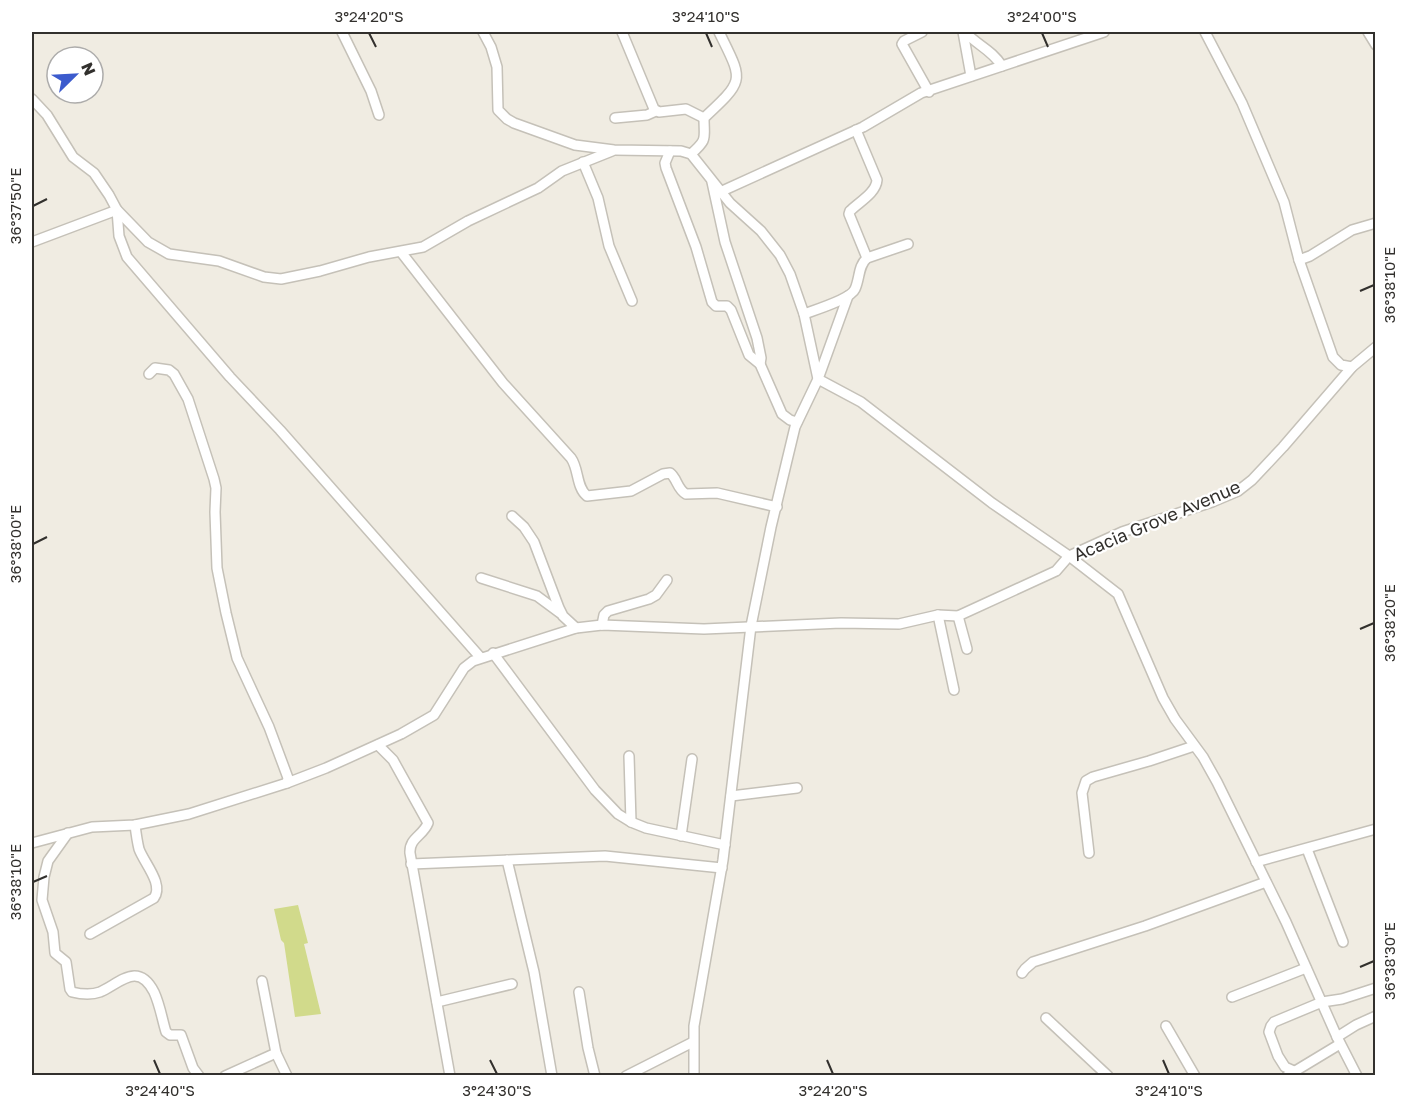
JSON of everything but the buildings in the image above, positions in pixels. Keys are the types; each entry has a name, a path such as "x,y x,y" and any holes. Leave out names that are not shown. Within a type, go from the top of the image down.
{"street":[{"path":"342,32 371,91 379,115"},
{"path":"483,32 497,66 498,105 501,114 514,123 564,141 593,148 691,154 720,192 773,244 790,274 804,314 818,379 861,402 992,503 1069,556 1118,594 1163,698 1217,782 1357,1076"},
{"path":"622,32 656,111"},
{"path":"704,118 727,96 738,78 736,66 719,32"},
{"path":"922,32 902,44 929,92"},
{"path":"964,32 971,76"},
{"path":"964,32 974,42 995,55 1002,66"},
{"path":"720,192 856,130 921,93 1087,34 1104,32"},
{"path":"1205,32 1242,103 1284,202 1299,260 1333,357 1341,365 1352,367"},
{"path":"1368,32 1376,45"},
{"path":"32,99 47,115 73,157 94,173 117,210 148,242 169,254 219,261 264,277 281,279 369,257 423,247 468,221 538,188 562,171 614,150"},
{"path":"615,118 686,109 704,118"},
{"path":"691,154 704,142 706,135 704,118"},
{"path":"856,130 877,180 877,185 872,192 849,214 867,258"},
{"path":"670,151 665,163 666,168 696,247 712,302 716,306 729,307 749,355 760,364 782,414 797,422"},
{"path":"583,162 598,198 609,246 632,301"},
{"path":"712,180 725,242 757,338 760,364"},
{"path":"32,242 117,210"},
{"path":"32,843 93,827 135,825 189,814 287,783 378,745 434,715 464,668 480,657 280,430 230,377 127,257 120,236 117,210"},
{"path":"1299,260 1310,256 1352,230 1376,224"},
{"path":"804,314 848,296 854,291 862,261 908,244"},
{"path":"400,252 503,383 571,458 578,471 582,491 587,496 631,491 669,473 686,494 728,495 777,507"},
{"path":"694,1076 693,1041 722,867 751,626 797,422 818,379 848,296"},
{"name":"Acacia Grove Avenue","path":"480,657 576,628 603,624 705,629 751,626 899,624 938,615 958,616 1056,571 1069,556 1122,532 1238,491 1252,480 1283,447 1352,367 1376,347"},
{"path":"149,374 155,368 169,370 174,374 188,399 216,488 219,579 237,658 269,727 288,778 287,783"},
{"path":"512,516 529,533 534,542 563,616"},
{"path":"481,578 537,596 576,628"},
{"path":"603,624 604,615 608,611 649,599 656,595 667,580"},
{"path":"938,615 954,690"},
{"path":"958,616 967,649"},
{"path":"492,653 595,790 618,814 646,828 725,845"},
{"path":"378,745 393,760 428,823 410,844 411,864 447,1075"},
{"path":"1089,853 1082,793 1086,781 1194,746"},
{"path":"629,756 631,822"},
{"path":"681,836 692,759"},
{"path":"731,796 797,788"},
{"path":"90,934 156,895 156,883 139,848 135,825"},
{"path":"1256,862 1376,829"},
{"path":"68,832 48,861 42,900 53,932 55,953 66,962 72,992 97,993 123,978 136,975 142,978 154,992 166,1032 170,1035 181,1035 193,1068 199,1076"},
{"path":"1306,849 1343,942"},
{"path":"411,864 605,856 722,867"},
{"path":"507,860 534,972 552,1076"},
{"path":"1022,973 1034,962 1145,926 1266,882"},
{"path":"1232,997 1306,968"},
{"path":"262,981 276,1053 287,1076"},
{"path":"436,1002 512,984"},
{"path":"1376,988 1342,999 1322,1002 1274,1022 1269,1029 1282,1064 1290,1073 1339,1040 1356,1025 1376,1016"},
{"path":"579,992 595,1076"},
{"path":"1046,1018 1108,1076"},
{"path":"1166,1026 1194,1076"},
{"path":"626,1076 693,1041"},
{"path":"225,1076 276,1053"}],"green space":[{"path":"298,905 308,943 304,944 321,1014 295,1017 284,943 281,940 274,909"}]}
